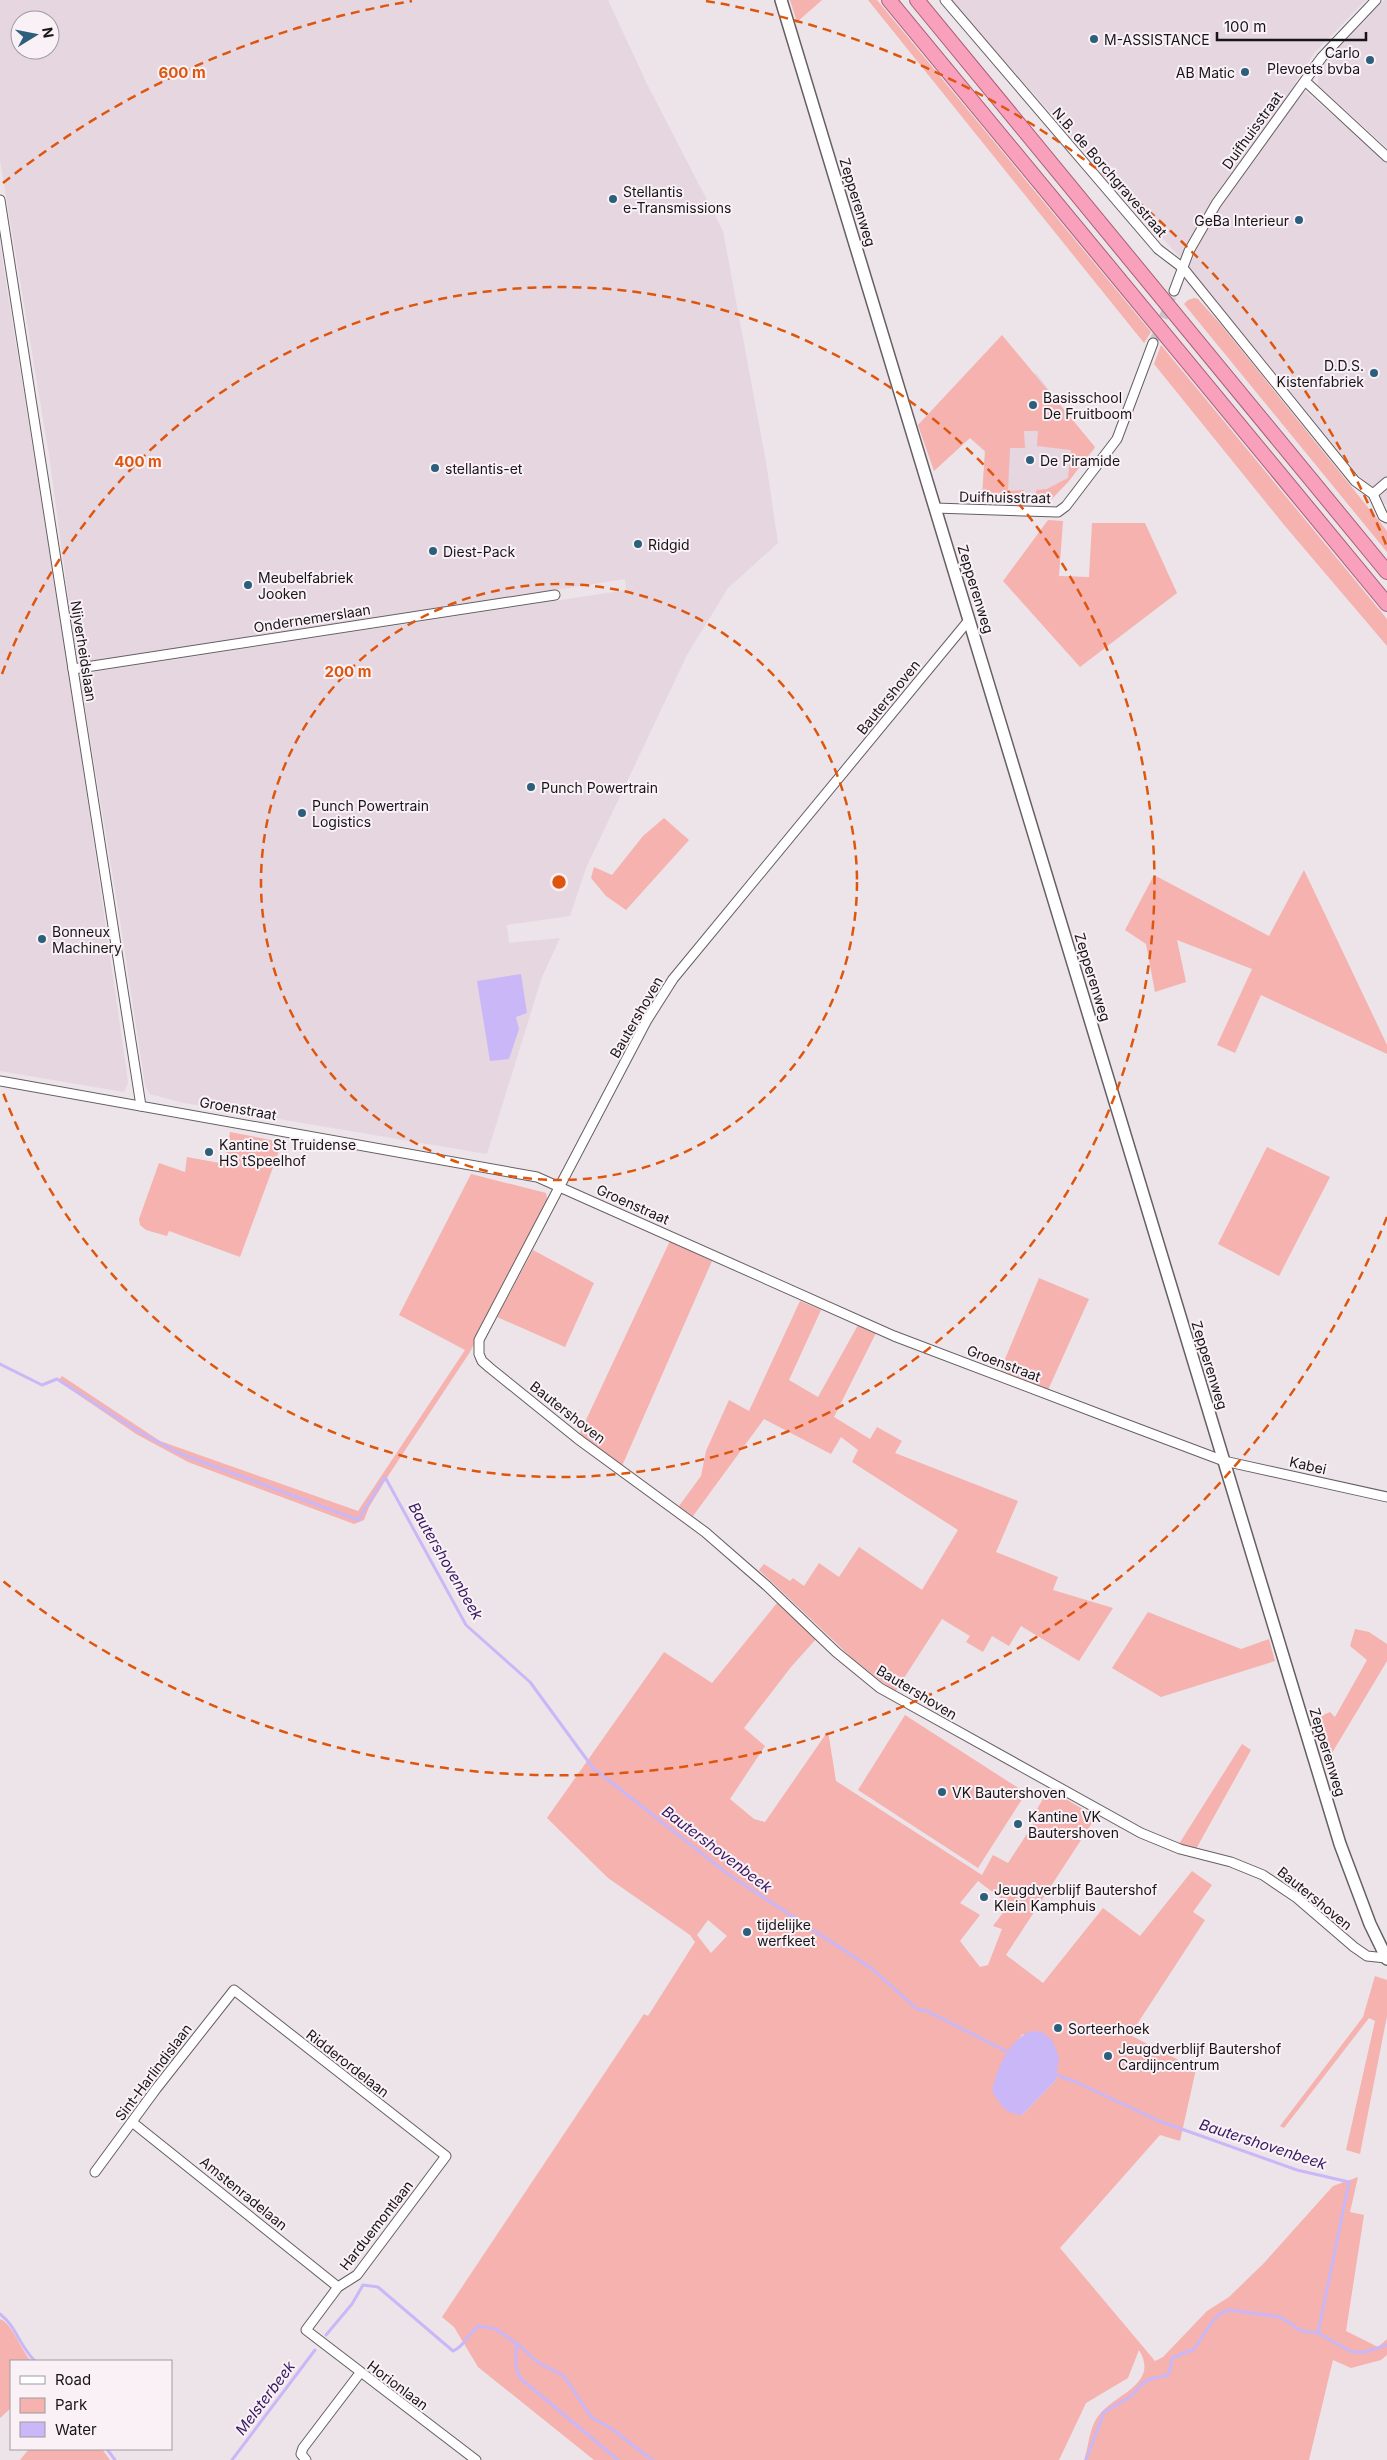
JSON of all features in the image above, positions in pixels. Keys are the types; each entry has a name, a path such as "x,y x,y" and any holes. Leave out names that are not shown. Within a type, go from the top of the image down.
{"highway":[{"path":"889,0 1387,604"},
{"path":"917,0 1387,572"}],"street":[{"name":"Zepperenweg","path":"781,0 1340,1844 1370,1924 1387,1958"},
{"name":"N.B. de Borchgravestraat","path":"945,0 1158,249 1175,260 1183,268 1355,481 1373,494 1383,516 1387,518"},
{"name":"Duifhuisstraat","path":"1174,291 1189,251 1216,204 1322,57 1376,0"},
{"path":"1305,81 1387,157"},
{"name":"Nijverheidslaan","path":"0,200 141,1106"},
{"name":"Duifhuisstraat","path":"935,508 1049,513 1058,512 1066,506 1116,439 1153,343"},
{"path":"1373,494 1387,482"},
{"name":"Ondernemerslaan","path":"73,669 555,595"},
{"name":"Bautershoven","path":"969,620 673,979 647,1020 561,1187 530,1240 479,1340 478,1349 482,1361 578,1439 705,1532 767,1586 836,1652 880,1688 1141,1834 1180,1849 1231,1862 1263,1875 1297,1898 1354,1948 1367,1956 1387,1958"},
{"name":"Groenstraat","path":"0,1081 490,1167 537,1177 894,1336 1224,1461"},
{"name":"Kabei","path":"1224,1461 1387,1497"},
{"name":"Sint-Harlindislaan","path":"95,2172 234,1990"},
{"name":"Ridderordelaan","path":"234,1990 446,2156"},
{"name":"Amstenradelaan","path":"132,2122 338,2287"},
{"name":"Harduemontlaan","path":"306,2330 338,2287 348,2283 358,2275 446,2156"},
{"name":"Horionlaan","path":"306,2330 476,2460"},
{"path":"304,2457 303,2448 360,2373"}],"shaded area":[{"path":"0,0 608,0 647,84 723,231 766,462 778,543 728,588 687,655 586,868 570,916 507,925 509,943 560,938 542,977 487,1154 184,1103 150,1094 145,1085 81,683 86,676 94,672 626,590 625,579 98,662 86,662 81,658 75,647 49,455 0,160"},
{"path":"950,0 1366,0 1315,52 1295,83 1387,161 1387,506 1365,483 1191,270"},
{"path":"1384,0 1387,0 1387,148 1318,85 1318,74 1329,58"},
{"path":"0,245 75,713 126,1067 128,1083 124,1092 0,1071"},
{"name":"Basisschool De Fruitboom","path":"1036,373 1095,449 1054,495 982,494 985,452 970,438"}],"green space":[{"path":"790,0 822,0 797,22"},
{"path":"868,0 877,0 1151,332 1144,343"},
{"path":"1194,298 1198,299 1222,326 1387,531 1387,552 1184,304"},
{"path":"1002,335 1095,447 1069,481 1050,501 1036,500 1036,490 1047,489 1068,478 1071,450 1037,446 1038,431 1024,431 1025,448 1010,448 1008,491 1024,490 1023,499 982,498 985,451 970,438 934,471 918,425"},
{"path":"1161,345 1387,619 1387,646 1285,526 1154,364"},
{"path":"1048,520 1063,521 1059,576 1089,577 1092,523 1145,523 1177,593 1080,667 1003,581"},
{"path":"664,818 689,840 626,910 606,896 591,878 594,867 612,875 643,836"},
{"path":"1304,870 1387,1045 1387,1054 1261,995 1235,1053 1217,1045 1252,969 1177,940 1186,982 1155,992 1146,944 1125,930 1154,875 1269,936"},
{"path":"230,1132 276,1141 279,1151 240,1257 169,1231 167,1236 146,1230 140,1225 139,1219 159,1163 185,1172 187,1157 225,1164"},
{"path":"1267,1147 1330,1177 1279,1276 1218,1244"},
{"path":"471,1174 546,1193 547,1199 470,1352 390,1473 369,1507 364,1520 354,1524 188,1462 136,1434 58,1381 62,1376 160,1441 358,1511 465,1350 399,1315"},
{"path":"670,1241 712,1261 622,1466 579,1435"},
{"path":"533,1250 594,1283 565,1347 497,1317"},
{"path":"1039,1278 1089,1299 1048,1390 1000,1371"},
{"path":"800,1301 821,1310 789,1380 818,1397 858,1325 876,1333 834,1417 870,1439 877,1427 902,1441 895,1453 1018,1501 996,1552 1058,1577 1053,1590 1113,1608 1079,1661 1021,1626 1009,1646 992,1636 983,1652 966,1642 970,1636 942,1619 895,1692 853,1659 759,1570 764,1564 790,1581 793,1578 804,1586 819,1563 839,1577 859,1547 922,1590 958,1530 852,1462 858,1450 841,1437 831,1454 764,1419 693,1516 679,1506 701,1476 706,1451 729,1400 749,1411"},
{"path":"777,1603 816,1639 791,1667 744,1728 765,1746 730,1799 754,1819 765,1822 828,1731 836,1781 982,1875 993,1855 1008,1863 1038,1817 1034,1814 1049,1789 1096,1817 1006,1955 1043,1983 1103,1908 1140,1936 1192,1871 1212,1885 1193,1912 1205,1920 1130,2035 1196,2069 1180,2141 1160,2135 1060,2248 1155,2361 1163,2357 1207,2311 1229,2297 1264,2263 1333,2186 1358,2177 1350,2212 1364,2215 1346,2331 1378,2347 1387,2339 1387,2355 1381,2360 1351,2368 1333,2360 1309,2460 1084,2460 1091,2431 1099,2415 1133,2387 1140,2380 1144,2372 1144,2362 1139,2350 1128,2378 1086,2403 1059,2460 594,2460 478,2367 454,2327 442,2317 644,2014 648,2016 695,1942 690,1935 608,1878 547,1818 664,1652 712,1683","holes":["978,1881 1003,1900 1000,1906 1005,1910 993,1926 1002,1929 988,1965 980,1967 960,1941 980,1915 960,1903","708,1920 727,1936 711,1953 697,1935","1023,2034 1057,2068 1056,2080 1022,2115 1006,2054"]},
{"path":"1148,1612 1241,1649 1269,1639 1275,1661 1161,1697 1112,1668"},
{"path":"1355,1629 1369,1632 1387,1644 1387,1661 1326,1763 1313,1720 1330,1712 1335,1717 1367,1660 1350,1646"},
{"name":"VK Bautershoven","path":"905,1715 1026,1793 978,1868 858,1790"},
{"path":"1242,1744 1251,1750 1196,1849 1179,1844"},
{"path":"1375,1976 1387,1980 1387,2016 1360,2154 1346,2150 1375,2021 1369,2018 1284,2128 1280,2126 1363,2017"},
{"path":"0,2319 12,2331 30,2360 10,2360 10,2409 0,2418"},
{"path":"28,2450 103,2450 110,2460 20,2460"}],"water":[{"path":"521,974 527,1013 516,1017 519,1029 509,1059 490,1061 477,981"},
{"path":"1032,2031 1042,2032 1052,2040 1059,2057 1056,2080 1022,2115 1007,2110 992,2091 1005,2055 1017,2041"}],"waterway":[{"name":"Bautershovenbeek","path":"0,1364 42,1385 57,1379 141,1433 181,1454 358,1520 385,1477 466,1625 530,1682 593,1768 728,1874 871,1968 917,2009 927,2011 1008,2052"},
{"name":"Bautershovenbeek","path":"1057,2075 1159,2121 1297,2170 1349,2182 1318,2333"},
{"name":"Melsterbeek","path":"326,2335 352,2304 363,2285 378,2287 453,2351 461,2346 478,2326 496,2329 521,2347 537,2362 564,2376 591,2417 612,2429 652,2460"},
{"name":"Melsterbeek","path":"1086,2460 1104,2412 1130,2397 1144,2382 1166,2376 1170,2371 1172,2358 1194,2349 1212,2322 1221,2313 1230,2310 1280,2317 1302,2331 1318,2333 1352,2352 1365,2352 1387,2345"},
{"name":"Melsterbeek","path":"0,2314 10,2324 34,2360"},
{"path":"516,2343 516,2367 520,2378 618,2460"},
{"name":"Melsterbeek","path":"232,2460 315,2350"},
{"name":"Melsterbeek","path":"108,2450 115,2460"}],"tunnel":[{"path":"1153,343 1174,291"}],"place":[{"name":"M-ASSISTANCE","path":"1094,39"},
{"name":"Carlo Plevoets bvba","path":"1370,60"},
{"name":"AB Matic","path":"1245,72"},
{"name":"Stellantis e-Transmissions","path":"613,199"},
{"name":"GeBa Interieur","path":"1299,220"},
{"name":"D.D.S. Kistenfabriek","path":"1374,373"},
{"name":"Basisschool De Fruitboom","path":"1033,405"},
{"name":"De Piramide","path":"1030,460"},
{"name":"stellantis-et","path":"435,468"},
{"name":"Ridgid","path":"638,544"},
{"name":"Diest-Pack","path":"433,551"},
{"name":"Meubelfabriek Jooken","path":"248,585"},
{"name":"Punch Powertrain","path":"531,787"},
{"name":"Punch Powertrain Logistics","path":"302,813"},
{"name":"Bonneux Machinery","path":"42,939"},
{"name":"Kantine St Truidense HS tSpeelhof","path":"209,1152"},
{"name":"VK Bautershoven","path":"942,1792"},
{"name":"Kantine VK Bautershoven","path":"1018,1824"},
{"name":"Jeugdverblijf Bautershof Klein Kamphuis","path":"984,1897"},
{"name":"tijdelijke werfkeet","path":"747,1932"},
{"name":"Sorteerhoek","path":"1058,2028"},
{"name":"Jeugdverblijf Bautershof Cardijncentrum","path":"1108,2056"}]}
